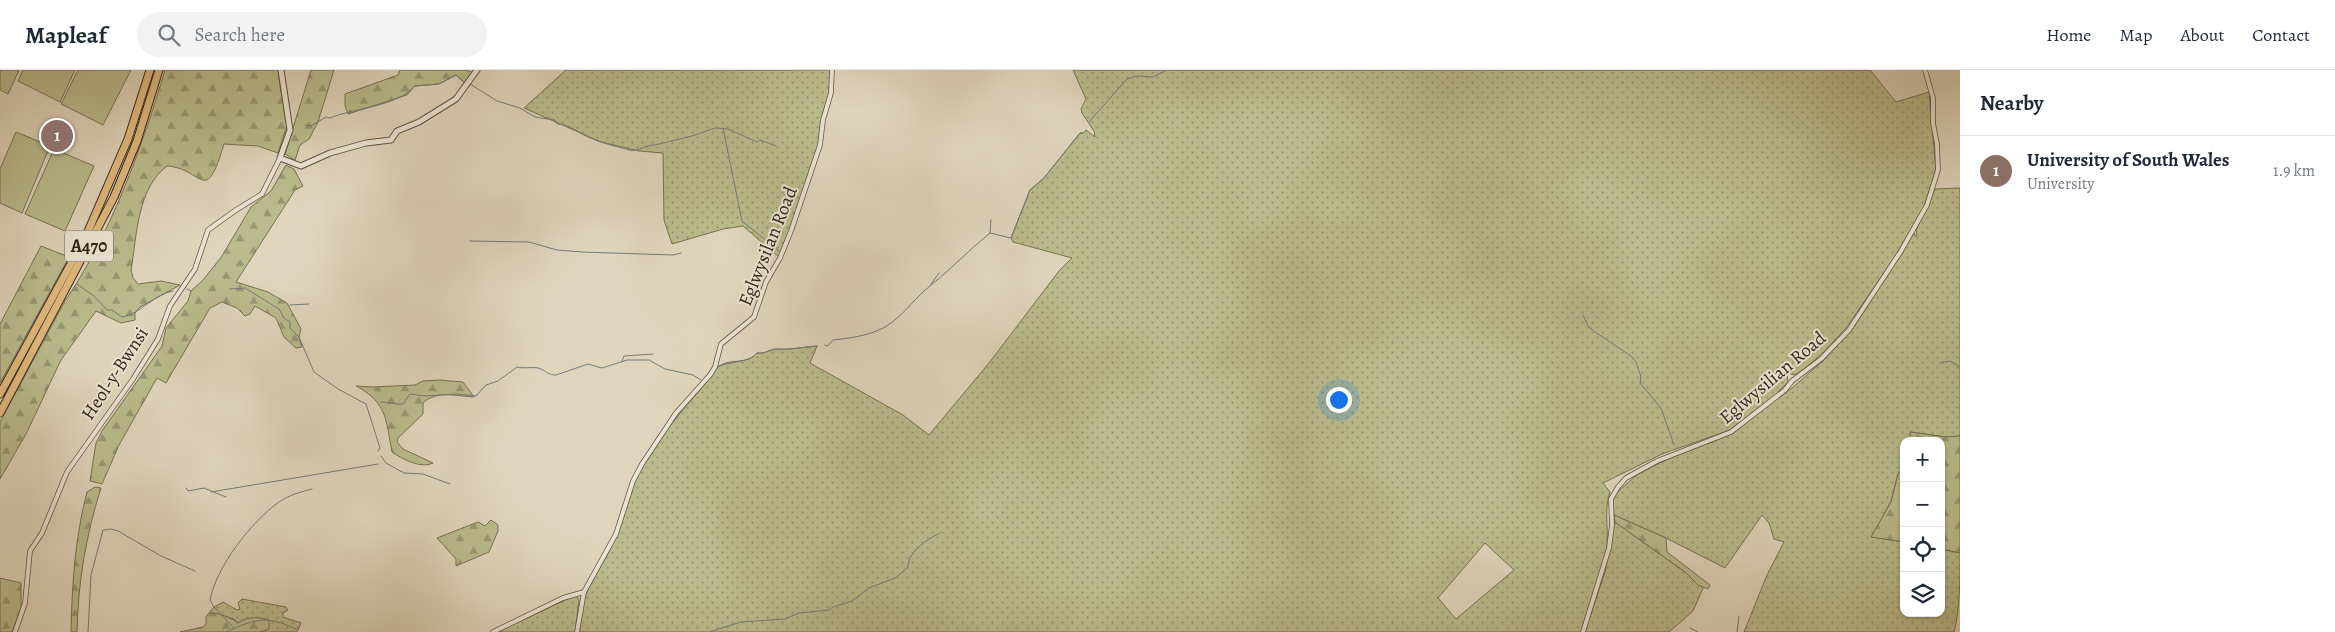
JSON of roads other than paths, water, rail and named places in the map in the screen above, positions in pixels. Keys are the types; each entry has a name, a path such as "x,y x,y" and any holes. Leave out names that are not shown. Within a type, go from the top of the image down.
{"highway":[{"name":"A470","path":"0,394 98,210 128,139 150,70"},
{"name":"A470","path":"0,413 114,197 137,141 159,70"}],"street":[{"path":"281,70 290,130 280,158 301,166 330,152 366,143 391,140 397,131 419,122 456,99 477,70"},
{"name":"Eglwysilan Road","path":"577,632 584,592 616,534 633,481 642,464 676,413 710,375 715,367 721,344 754,317 766,282 780,258 791,231 820,145 823,120 831,94 832,70"},
{"name":"Eglwysilian Road","path":"1583,632 1609,548 1612,526 1610,509 1612,493 1626,478 1657,461 1731,432 1785,390 1792,381 1821,359 1848,330 1901,252 1928,205 1938,170 1937,144 1933,123 1933,98 1925,70"},
{"name":"Heol-y-Bwnsi","path":"15,632 25,603 30,551 42,533 67,472 133,380 158,339 170,306 195,269 208,230 262,194 280,158"},
{"path":"493,632 563,598 584,592"}],"waterway":[{"path":"1089,122 1127,79 1137,76 1153,77 1167,70"},
{"path":"305,125 311,126 326,117 330,118 386,103 407,93 415,86 439,84 456,75 465,83"},
{"path":"470,84 497,101 520,108 535,117 555,120 557,124 569,127 593,139 632,151 692,136 715,128 728,129 757,142 760,140 776,146"},
{"path":"723,128 742,221 779,251"},
{"path":"825,345 828,346 833,340 871,333 891,323 925,290 990,233 1011,238 1030,190 1044,178 1080,133 1086,130"},
{"path":"990,233 991,220"},
{"path":"470,241 529,242 557,250 582,252 673,255 681,253"},
{"path":"931,284 939,273"},
{"path":"77,284 94,296 107,310 112,310 122,317 134,313 159,296 173,291"},
{"path":"230,289 245,288 279,309 284,318 290,322 290,328 299,337 314,372 338,389 366,404 380,448 378,451"},
{"path":"187,289 191,291"},
{"path":"290,305 309,304"},
{"path":"1583,315 1588,326 1631,356 1636,362 1641,377 1640,383 1661,408 1674,445"},
{"path":"717,367 749,359 757,353 774,349 817,346"},
{"path":"622,361 624,356 653,354"},
{"path":"381,402 403,404 410,394 425,396 456,394 476,396 486,385 498,381 517,367 539,368 556,375 588,364 602,368 627,360 649,360 665,369 693,375 701,380"},
{"path":"1940,363 1950,361 1960,367"},
{"path":"381,456 386,463 404,473 423,474 450,484"},
{"path":"211,492 378,464"},
{"path":"186,488 188,491 204,488 226,497"},
{"path":"234,628 214,607 210,600 227,560 247,533 269,510 287,497 312,489"},
{"path":"88,632 91,575 103,530 111,529 118,531 161,556 195,571"},
{"path":"709,632 741,622 785,619 799,613 829,610 852,601 869,588 895,578 908,567 911,556 915,551 940,533"},
{"path":"1737,632 1739,616"},
{"path":"226,632 261,620 277,622 296,629"},
{"path":"1690,628 1698,632"}],"place":[{"name":"University of South Wales","path":"57,136"}]}
